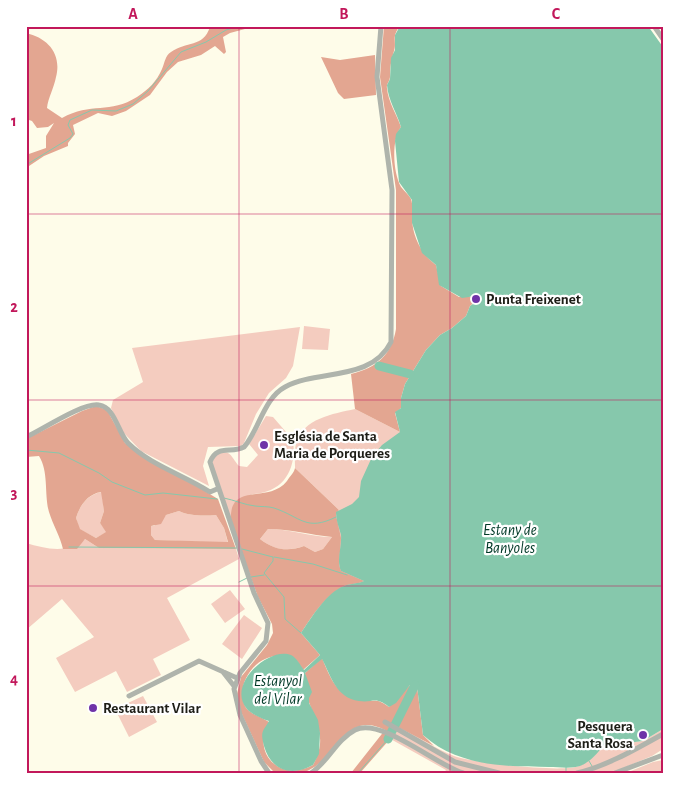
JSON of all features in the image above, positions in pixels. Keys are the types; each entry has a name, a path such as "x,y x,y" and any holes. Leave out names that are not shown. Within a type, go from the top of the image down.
{"street":[{"path":"234,686 237,678 261,649 269,635 267,619 256,599 210,468 212,456 220,450 244,447 271,401 282,388 368,365 382,356 391,342 392,190 377,76 381,26"},
{"path":"654,26 663,39"},
{"path":"26,437 82,409 96,404 102,405 108,409 126,442 140,454 210,492 217,489"},
{"path":"129,696 199,662 237,678"},
{"path":"223,672 234,686 240,715 263,766 269,773"},
{"path":"387,723 455,762 499,773"},
{"path":"311,773 354,730 372,728 463,773"},
{"path":"577,773 596,767 663,734"},
{"path":"615,773 663,755"}],"shaded area":[{"path":"256,26 230,33 223,37 226,52 224,54 215,46 201,55 178,62 167,72 150,95 126,111 112,116 98,113 73,125 75,134 68,143 68,146 44,156 26,168 26,155 46,148 46,136 54,123 48,127 37,128 32,121 26,119 26,33 34,35 47,43 55,54 57,69 47,108 62,118 82,110 118,105 137,97 155,81 169,54 199,41 207,34 210,27"},
{"path":"384,26 400,26 395,36 395,48 387,87 389,98 401,127 394,148 396,174 401,187 411,199 416,239 422,250 436,265 441,286 459,297 480,297 470,306 466,316 440,335 426,350 405,384 401,398 401,408 395,413 400,432 355,409 351,374 368,368 382,359 391,346 396,329 396,190 380,77"},
{"path":"375,55 376,95 344,99 338,93 321,57 340,60"},
{"path":"304,326 330,329 328,350 302,349"},
{"path":"300,327 293,366 286,378 269,393 256,414 244,443 241,446 208,447 203,466 209,486 141,451 123,432 111,408 113,400 143,382 132,348"},
{"path":"96,406 107,410 125,443 218,499 236,549 99,548 85,539 77,549 63,549 49,512 42,462 39,456 26,457 26,439","holes":["101,492 104,511 100,523 106,532 96,538 80,529 76,518 85,501 92,495","179,511 187,514 216,515 224,528 228,542 155,540 151,535 151,526 161,524 166,515"]},
{"path":"355,409 400,432 368,580 316,609 339,510 295,468 295,447 300,435 312,423 329,415"},
{"path":"266,416 273,417 293,440 293,461 286,478 280,484 263,493 252,494 231,522 212,464 217,455 225,452 231,455 239,466 247,467 258,455 249,444"},
{"path":"295,468 339,510 336,515 341,538 339,565 341,571 364,581 344,586 335,591 319,607 301,633 320,655 303,670 297,661 283,656 270,657 262,661 249,673 243,689 243,698 245,706 249,711 269,722 264,733 264,744 266,754 272,762 290,770 301,770 313,765 320,742 320,735 306,689 305,673 322,658 336,686 341,692 354,699 379,701 389,707 410,685 417,686 423,735 434,746 396,726 387,737 390,739 360,773 351,773 385,730 372,725 361,726 351,730 319,764 309,770 297,773 275,773 264,762 241,712 237,694 241,677 267,645 273,633 272,624 258,597 231,522 232,509 236,501 242,497 270,492 279,488 287,481","holes":["268,529 292,531 332,537 323,549 315,552 304,546 281,549 271,546 260,539"]},
{"path":"102,492 104,511 100,523 107,532 96,538 79,529 76,518 85,501 93,495"},
{"path":"179,511 187,514 216,515 224,528 228,543 155,540 151,535 151,526 154,526 166,515"},
{"path":"268,529 332,537 323,549 315,552 304,546 281,549 270,546 260,539"},
{"path":"85,539 99,548 236,549 239,559 167,598 190,640 153,659 161,675 127,692 116,671 75,692 56,658 94,637 62,599 26,630 26,543 57,549 71,547"},
{"path":"230,590 245,609 225,623 211,604"},
{"path":"244,615 262,628 242,659 222,644"},
{"path":"143,696 157,722 129,737 115,709"},
{"path":"396,725 454,756 464,759 538,768 570,768 579,766 595,755 603,746 643,741 663,729 663,749 652,756 611,773 444,773 446,770 387,737"},
{"path":"663,760 663,773 626,773 653,762"}],"water":[{"name":"Estany de Banyoles","path":"400,26 648,26 663,47 663,729 643,741 603,746 590,760 576,767 499,765 466,759 451,753 423,735 417,686 410,685 396,703 389,707 377,701 351,699 345,696 335,685 322,659 305,673 312,692 309,703 318,720 320,733 319,754 313,765 305,769 290,771 277,766 267,754 262,735 269,721 249,711 242,699 242,689 246,679 262,662 272,656 291,655 304,670 320,655 301,633 320,606 338,589 349,584 364,581 341,571 339,562 341,535 336,512 352,504 359,497 361,481 372,457 382,445 400,432 395,412 401,408 401,398 405,384 426,350 440,335 466,316 470,306 480,299 476,296 462,298 439,285 436,265 422,253 412,223 412,200 399,182 395,141 396,134 401,127 389,96 387,85 390,79 391,58 395,50 395,35"}],"waterway":[{"path":"26,165 70,138 73,134 68,125 70,120 92,110 116,111 133,104 148,91 181,52 206,42 226,30 240,26"},
{"path":"379,366 410,374"},
{"path":"26,450 59,453 99,473 112,482 145,495 163,493 217,499"},
{"path":"224,498 251,505 274,508 304,522 317,523 336,517"},
{"path":"69,547 238,548"},
{"path":"242,549 273,557 273,561 264,573 284,597 285,619 301,633"},
{"path":"274,557 313,564 347,575"},
{"path":"251,577 264,575"},
{"path":"239,582 247,578"},
{"path":"388,739 415,685"},
{"path":"358,773 388,739"},
{"path":"589,761 592,766"},
{"path":"566,767 566,773"}],"place":[{"name":"Punta Freixenet","path":"476,299"},
{"name":"Església de Santa Maria de Porqueres","path":"264,445"},
{"name":"Restaurant Vilar","path":"93,708"},
{"name":"Pesquera Santa Rosa","path":"643,735"}],"water label":[{"name":"Estanyol del Vilar","path":"278,689"}]}
